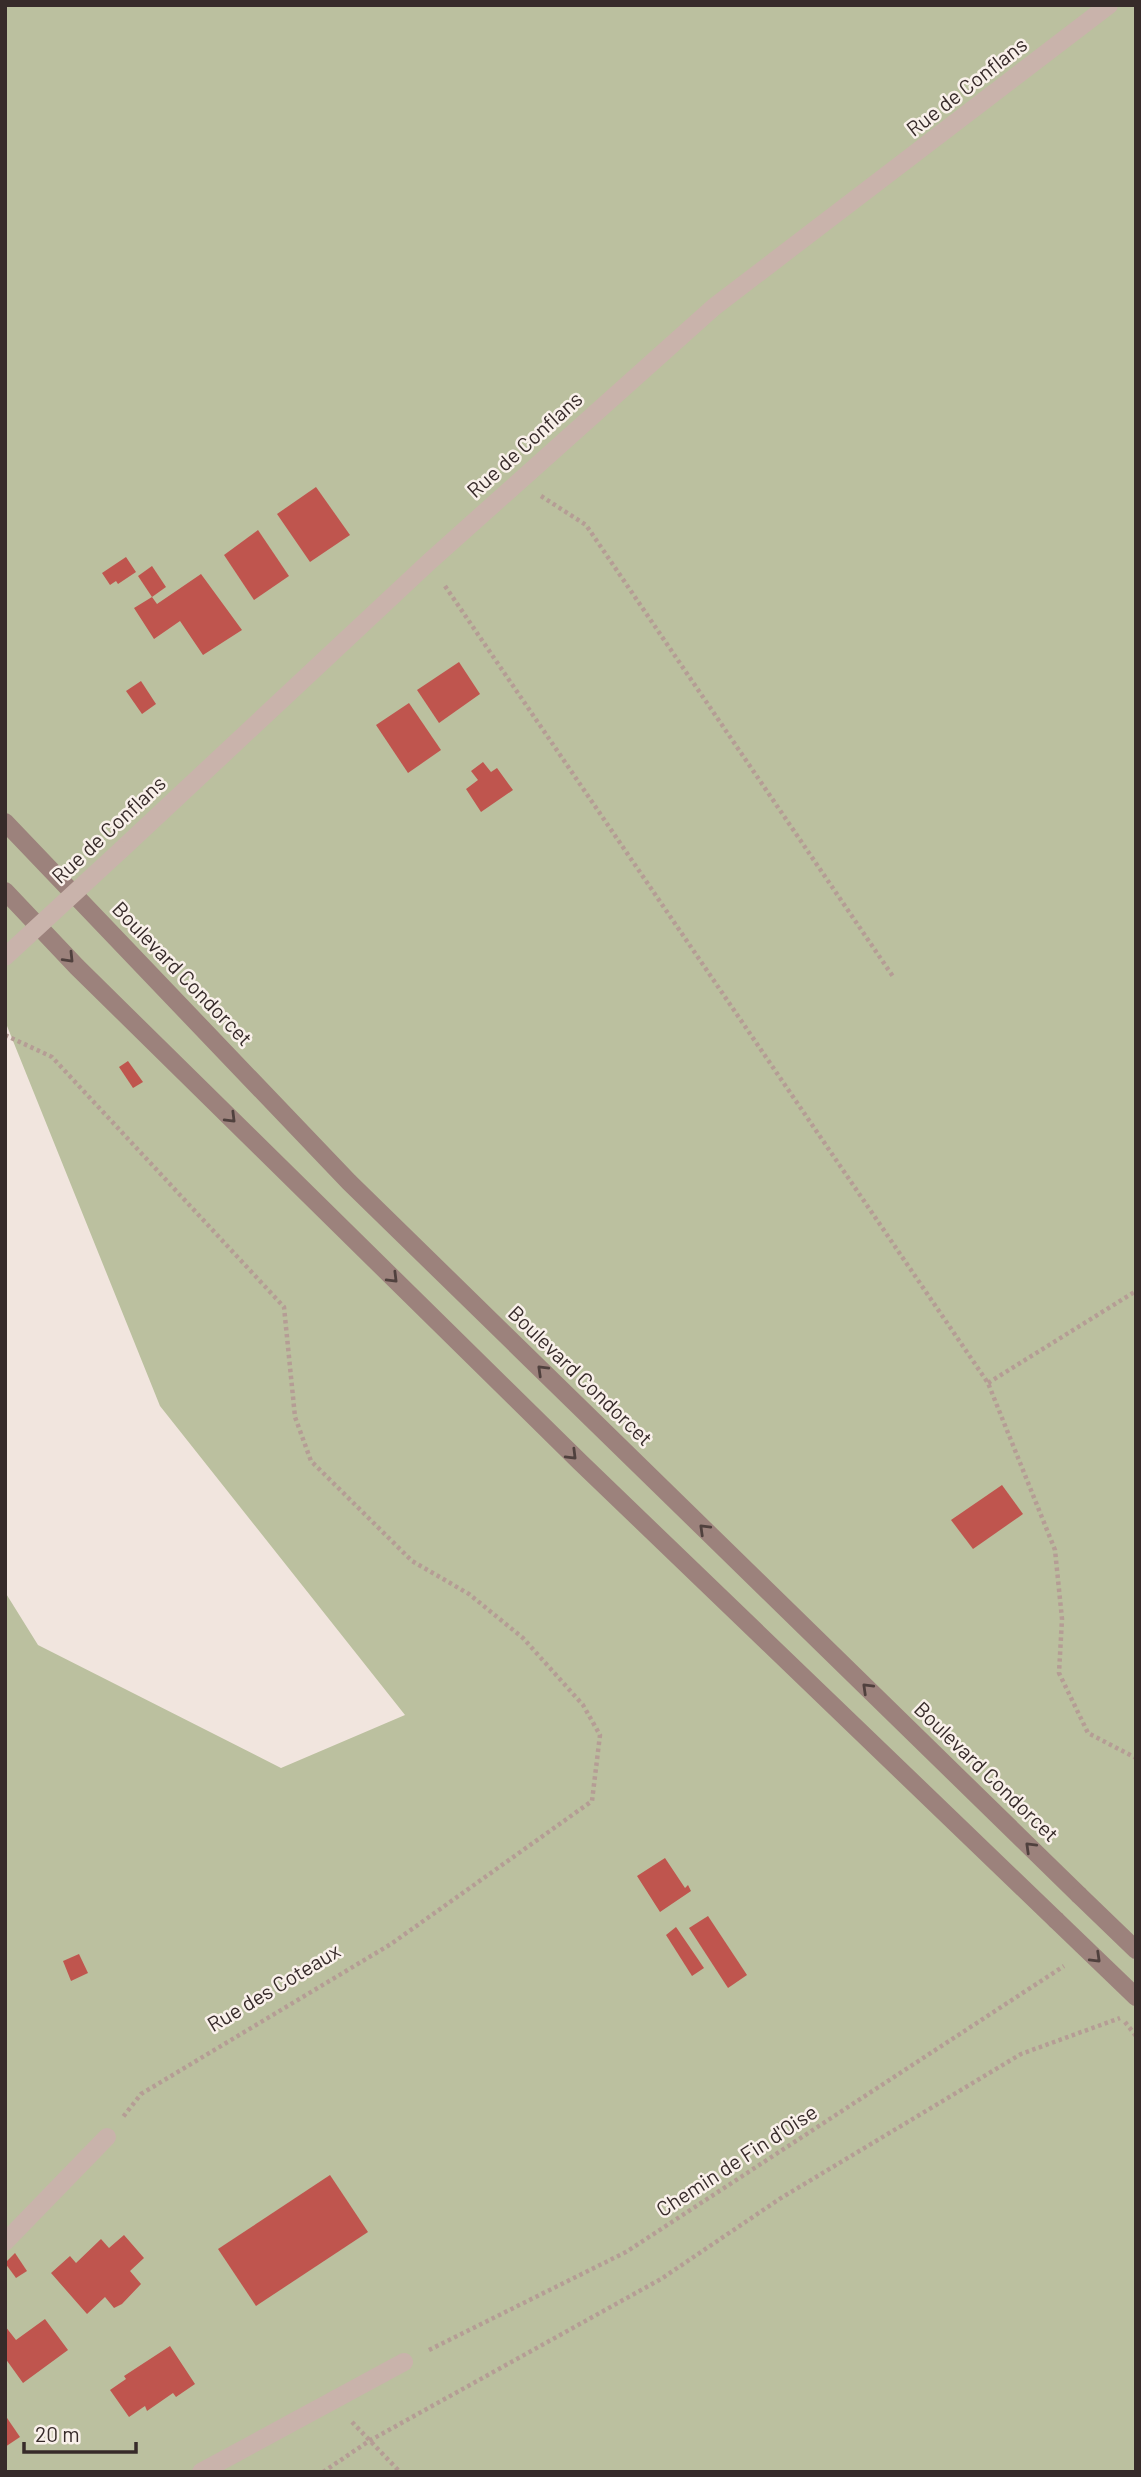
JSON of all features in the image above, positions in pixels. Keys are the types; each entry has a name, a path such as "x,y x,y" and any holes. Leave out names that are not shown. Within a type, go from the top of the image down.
{"main road":[{"name":"Boulevard Condorcet","path":"5,822 349,1182 1136,1950"},
{"path":"5,891 87,977 570,1452 1136,1997"}],"street":[{"name":"Rue de Conflans","path":"5,957 429,562 714,307 1109,5"},
{"path":"5,2242 107,2137"},
{"path":"201,2472 404,2362"}],"path":[{"path":"518,482 586,525 894,978"},
{"path":"429,562 988,1383 1055,1550 1062,1619 1059,1673 1088,1733 1136,1758"},
{"name":"Rue des Coteaux","path":"5,1035 52,1058 284,1307 295,1417 310,1461 412,1561 469,1594 523,1638 583,1705 600,1735 592,1801 391,1944 141,2095 107,2137"},
{"path":"988,1383 1136,1291"},
{"name":"Chemin de Fin d'Oise","path":"404,2362 626,2252 1072,1960"},
{"path":"323,2472 369,2441 661,2279 781,2198 1021,2054 1121,2017"},
{"path":"369,2441 400,2472"}],"green space":[{"path":"5,5 1136,5 1136,2472 5,2472 5,1592 38,1645 281,1768 405,1715 160,1406 5,1021"}],"building":[{"path":"316,487 350,535 310,562 277,514"},
{"path":"258,530 289,576 254,600 224,555"},
{"path":"126,557 136,572 118,584 116,581 110,585 102,573"},
{"path":"152,566 166,587 152,597 138,576"},
{"path":"201,574 242,630 203,655 180,621 154,639 134,608 152,597 157,604"},
{"path":"459,662 480,694 439,723 417,690"},
{"path":"141,681 156,704 142,714 126,691"},
{"path":"409,703 441,750 408,773 376,725"},
{"path":"483,762 491,772 497,768 513,790 481,812 466,789 478,780 471,771"},
{"path":"128,1061 143,1082 133,1088 119,1067"},
{"path":"1002,1485 1023,1514 973,1549 951,1520"},
{"path":"665,1858 685,1888 688,1885 691,1891 660,1912 637,1876"},
{"path":"708,1916 747,1975 728,1988 689,1928"},
{"path":"676,1927 704,1968 692,1976 666,1935"},
{"path":"79,1954 88,1973 71,1981 63,1961"},
{"path":"330,2175 368,2232 256,2306 218,2249"},
{"path":"124,2235 144,2258 130,2271 141,2284 122,2304 114,2308 105,2297 87,2314 51,2273 70,2256 76,2263 101,2239 109,2248"},
{"path":"15,2253 27,2271 16,2278 5,2263"},
{"path":"45,2319 68,2350 23,2383 5,2358 5,2326 16,2340"},
{"path":"170,2346 195,2384 176,2397 173,2393 147,2411 145,2406 129,2417 110,2390 126,2379 124,2376"},
{"path":"5,2415 20,2437 5,2447"}]}
